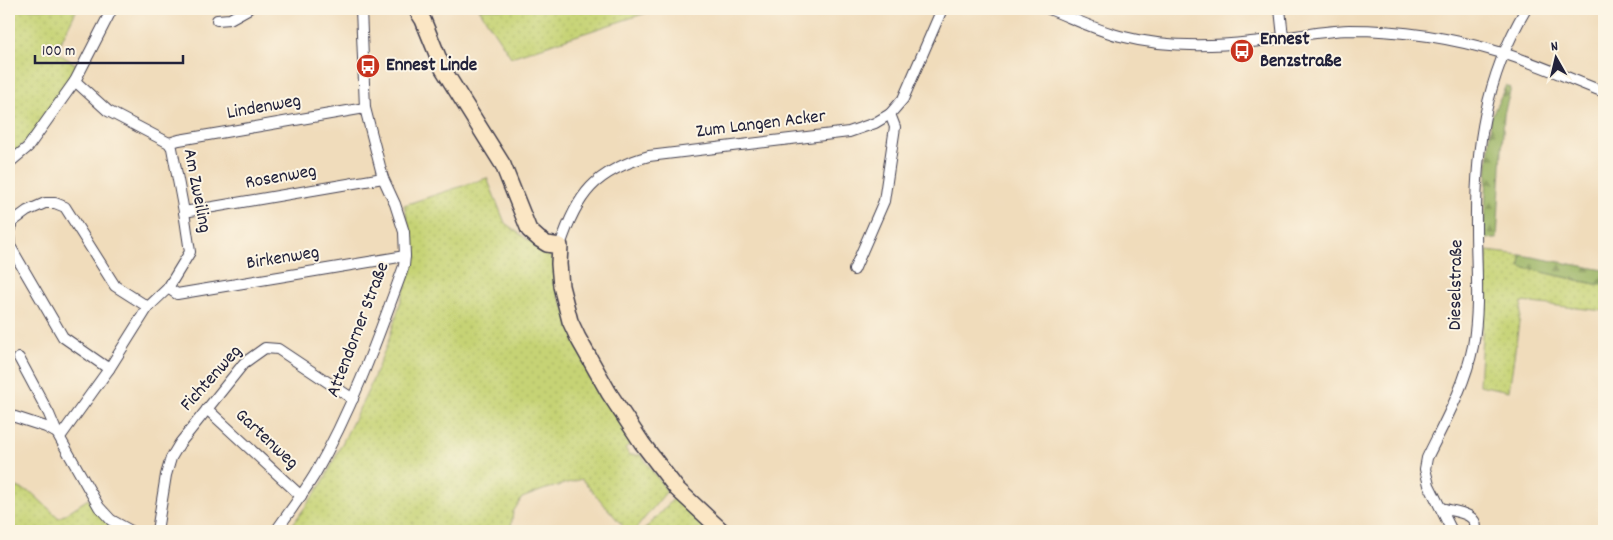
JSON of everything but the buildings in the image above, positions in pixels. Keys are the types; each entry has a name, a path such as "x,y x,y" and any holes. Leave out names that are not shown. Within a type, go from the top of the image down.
{"street":[{"path":"9,163 28,147 75,81 112,9"},
{"path":"217,20 230,19 248,9"},
{"name":"Attendorner Straße","path":"276,531 300,496 328,449 353,399 377,341 406,256 404,232 383,178 365,108 362,9"},
{"path":"416,9 423,20 443,69 503,165 529,230 547,244 560,246 561,286 570,321 596,370 642,443 673,484 722,531"},
{"name":"Zum Langen Acker","path":"560,246 575,208 586,192 601,177 631,161 649,156 849,132 875,123 890,114 903,99 942,9"},
{"path":"1049,9 1119,36 1150,42 1183,45 1252,42 1349,30 1410,34 1458,41 1503,53 1604,92"},
{"path":"1280,9 1283,37"},
{"name":"Dieselstraße","path":"1452,531 1429,485 1425,469 1427,458 1461,389 1473,345 1477,310 1476,213 1479,147 1484,114 1503,53 1526,9"},
{"name":"Am Zweiling","path":"59,435 109,369 148,307 168,288 190,252 172,148 169,143 108,111 75,81"},
{"name":"Lindenweg","path":"169,143 365,108"},
{"path":"854,270 884,201 894,142 895,127 890,114"},
{"name":"Rosenweg","path":"184,212 383,178"},
{"path":"109,369 63,337 10,246 9,233 12,222 27,211 45,203 55,203 65,207 115,286 148,307"},
{"name":"Birkenweg","path":"168,288 177,294 406,256"},
{"name":"Fichtenweg","path":"157,531 166,475 171,458 180,442 244,363 265,348 278,349 353,399"},
{"path":"19,358 99,507 111,520 131,531"},
{"name":"Gartenweg","path":"207,409 300,496"},
{"path":"9,416 46,426 59,435"},
{"path":"1441,508 1473,518 1476,531"}],"green space":[{"path":"9,9 77,9 56,52 79,66 40,127 9,158"},
{"path":"479,9 658,9 511,57"},
{"path":"1506,85 1511,88 1504,114 1497,239 1483,238 1491,118"},
{"path":"487,178 505,223 528,240 543,246 554,261 558,295 633,442 625,448 629,455 641,455 667,491 634,531 627,531 582,479 522,498 513,512 511,527 513,531 288,531 323,482 369,389 388,342 410,271 413,252 404,205"},
{"path":"1487,251 1521,255 1520,267 1604,286 1604,311 1522,302 1509,391 1479,385"},
{"path":"1521,255 1604,270 1604,286 1520,267"},
{"path":"9,484 32,493 59,518 88,499 109,526 123,531 9,531"},
{"path":"675,497 711,531 643,531"}],"place":[{"name":"Ennest Benzstraße","path":"1242,51"},
{"name":"Ennest Linde","path":"368,66"}]}
